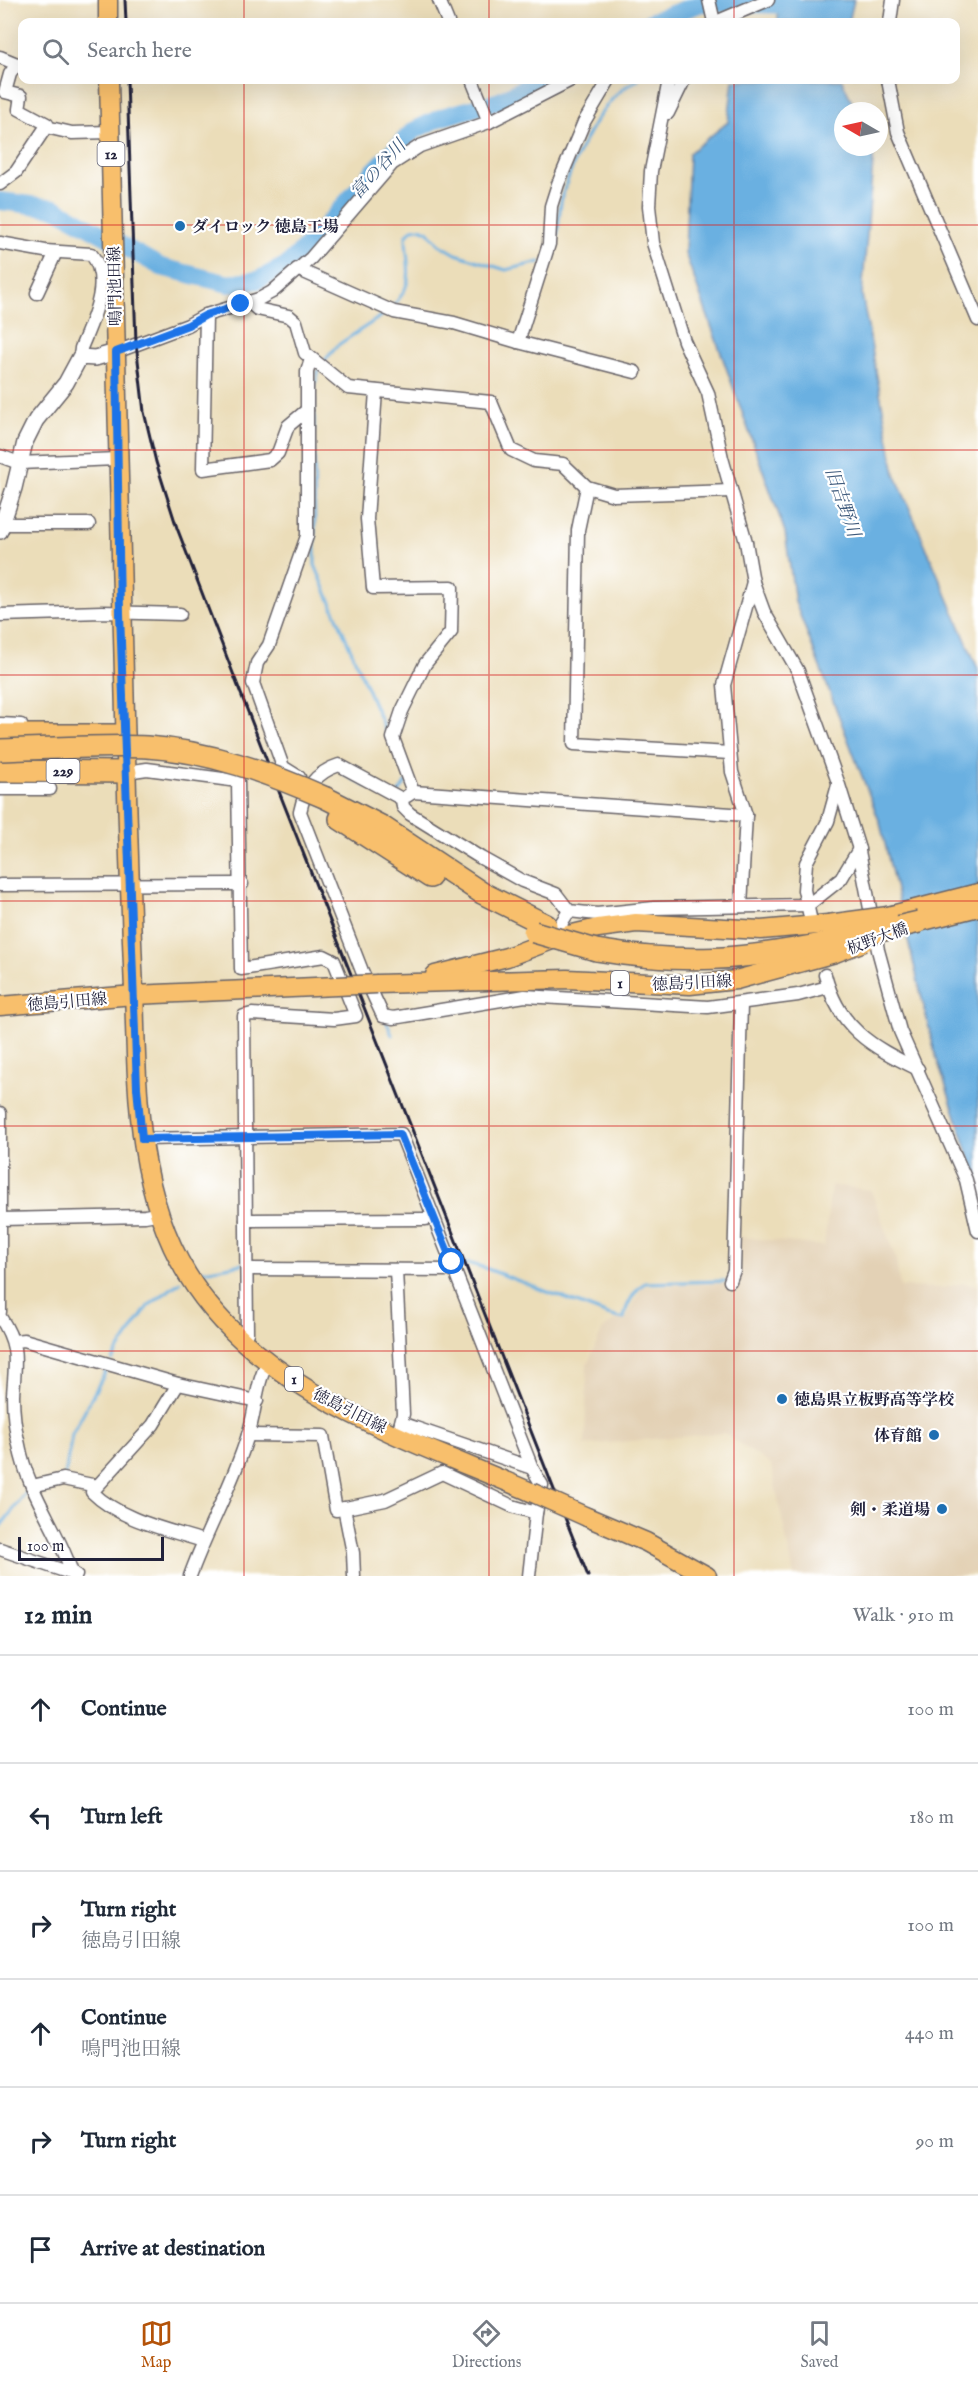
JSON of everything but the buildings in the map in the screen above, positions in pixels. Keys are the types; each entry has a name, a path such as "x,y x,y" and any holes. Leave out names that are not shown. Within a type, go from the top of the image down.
{"highway":[{"name":"229","path":"0,735 124,735"},
{"path":"0,750 146,747 179,751 249,766 324,803"},
{"path":"0,758 145,757 207,766 279,787 381,826 482,893 547,931 643,958 695,961 760,955 831,938 919,922"},
{"name":"229","path":"0,771 126,772"},
{"path":"831,938 888,916"}],"main road":[{"path":"108,0 108,18"},
{"name":"鳴門池田線","path":"109,84 120,613 134,995"},
{"path":"888,916 978,893"},
{"path":"919,922 978,907"},
{"name":"徳島引田線","path":"401,983 507,957 547,931 636,923 761,930 831,938"},
{"name":"徳島引田線","path":"0,1006 134,995 401,983 568,988 690,985 736,980 831,938"},
{"name":"徳島引田線","path":"134,995 137,1088 142,1139 148,1169 161,1213 186,1273 225,1324 268,1362 342,1408 399,1428 531,1492 646,1542 707,1576"}],"street":[{"path":"439,0 446,18"},
{"path":"725,18 768,0"},
{"path":"891,18 893,0"},
{"path":"710,3 714,18"},
{"path":"0,57 17,63 10,74 5,92 21,96 19,109 47,124 16,172 0,184"},
{"path":"474,84 488,121"},
{"path":"80,357 95,358 116,352 188,325 206,315 249,302 272,292 310,258 392,164 420,146 488,121 563,84"},
{"path":"518,342 549,244 551,206 558,184 584,122 607,84"},
{"path":"668,84 653,158 649,206 653,243 681,331 708,393 731,491 746,542 753,582 764,612 798,671 838,782 859,849 878,950 900,1031 966,1180 978,1231"},
{"path":"659,130 682,84"},
{"path":"889,84 901,140 978,320"},
{"path":"46,128 72,133 110,132"},
{"path":"0,243 56,252 91,254 98,263 99,297 80,357 66,383 36,420 25,441 1,526 89,524"},
{"path":"37,293 56,252"},
{"path":"297,269 394,312 454,323 635,372"},
{"path":"249,302 257,309 289,316 296,322 301,344 317,364 348,388 491,402 511,450 534,461 563,464 587,487 614,495 731,491"},
{"path":"206,315 203,469 270,460 278,453 288,426 307,410"},
{"path":"312,781 291,774 283,767 253,683 257,663 269,645 307,536 307,372 317,364"},
{"path":"376,391 367,519 373,588 452,587 451,632 425,664 402,711 393,738 408,795 403,807 491,864 522,881 556,894 569,911 597,914 654,908 741,906 809,911 841,879 859,849"},
{"path":"0,456 19,462 117,459"},
{"path":"587,487 578,530 574,744 730,753"},
{"path":"741,906 746,814 732,772 724,686 753,582"},
{"path":"0,615 180,614"},
{"path":"0,724 58,725"},
{"path":"746,814 408,795 339,765 325,770 312,781 303,797 300,812 362,971 383,1016 393,1018 568,988 708,1007 741,1004 827,981 842,1017 852,1029 881,1051 918,1069"},
{"path":"126,772 147,770 238,782 242,884 242,969 324,956 334,961 356,1016 334,1019 252,1014 244,1016 247,1269 247,1333 244,1341"},
{"path":"809,911 804,890 806,863 828,821 838,782"},
{"path":"0,789 50,789"},
{"path":"0,885 242,884"},
{"path":"547,931 562,922 569,911"},
{"path":"730,1281 734,1270 741,1004"},
{"path":"0,1113 2,1219 0,1312"},
{"path":"142,1139 400,1134 532,1468 542,1485 536,1513 529,1576"},
{"path":"2,1219 145,1216 161,1213"},
{"path":"246,1220 426,1219"},
{"path":"247,1269 396,1270 453,1266"},
{"path":"396,1270 403,1414 399,1428 532,1468"},
{"path":"0,1317 14,1341 16,1357 13,1398 15,1429 25,1469 76,1575"},
{"path":"14,1341 24,1340 178,1384 257,1401"},
{"path":"190,1576 249,1436 268,1362"},
{"path":"178,1384 153,1425 92,1492 118,1511 203,1541"},
{"path":"249,1436 323,1436 336,1510 386,1500 442,1473 512,1506 536,1513"},
{"path":"32,1486 63,1479 97,1486"},
{"path":"344,1508 353,1553 354,1576"},
{"path":"0,1550 76,1575"}],"shaded area":[{"name":"徳島県立板野高等学校","path":"831,1185 871,1190 896,1259 900,1287 942,1288 963,1283 978,1286 978,1573 955,1576 794,1576 771,1465 724,1433 585,1445 587,1365 602,1331 616,1319 625,1321 642,1287 725,1283 738,1275 741,1237 824,1246"}],"water":[{"path":"778,0 854,0 850,18 778,18"},
{"name":"旧吉野川","path":"733,84 844,84 852,102 834,102 834,156 874,156 862,295 895,474 978,669 978,1182 936,1057 880,823 795,602 785,532 685,253 689,153 728,122"}],"waterway":[{"name":"富の谷川","path":"661,18 702,3 794,5"},
{"name":"富の谷川","path":"0,201 55,208 161,267 229,284 258,280 287,265 318,235 374,171 413,131 442,117 500,101 532,84"},
{"path":"548,258 557,240 562,197 581,148 590,130 612,99 632,84"},
{"path":"391,308 405,290 408,282 406,236 412,229 420,228 428,231 439,244 456,254 506,270 540,262"},
{"path":"322,364 338,345 386,313"},
{"path":"319,370 315,384 314,418 315,565 389,740"},
{"path":"343,773 366,786"},
{"path":"398,794 406,782"},
{"path":"386,1020 392,1035"},
{"path":"198,1272 242,1264"},
{"path":"455,1264 471,1264 485,1268 624,1319 631,1299 645,1283 725,1281"},
{"path":"112,1360 148,1306 180,1282"},
{"path":"65,1475 72,1434 107,1369"},
{"path":"0,1527 26,1493"}],"railway":[{"path":"125,0 126,18"},
{"path":"127,84 136,343 144,412 156,462 177,528 265,756 588,1576"}],"place":[{"name":"ダイロック 徳島工場","path":"180,226"},
{"name":"徳島県立板野高等学校","path":"782,1399"},
{"name":"体育館","path":"934,1435"},
{"name":"剣・柔道場","path":"942,1509"}],"route":[{"path":"241,304 206,315 188,325 116,352 124,735 137,1088 142,1139 400,1134 452,1262"}]}
